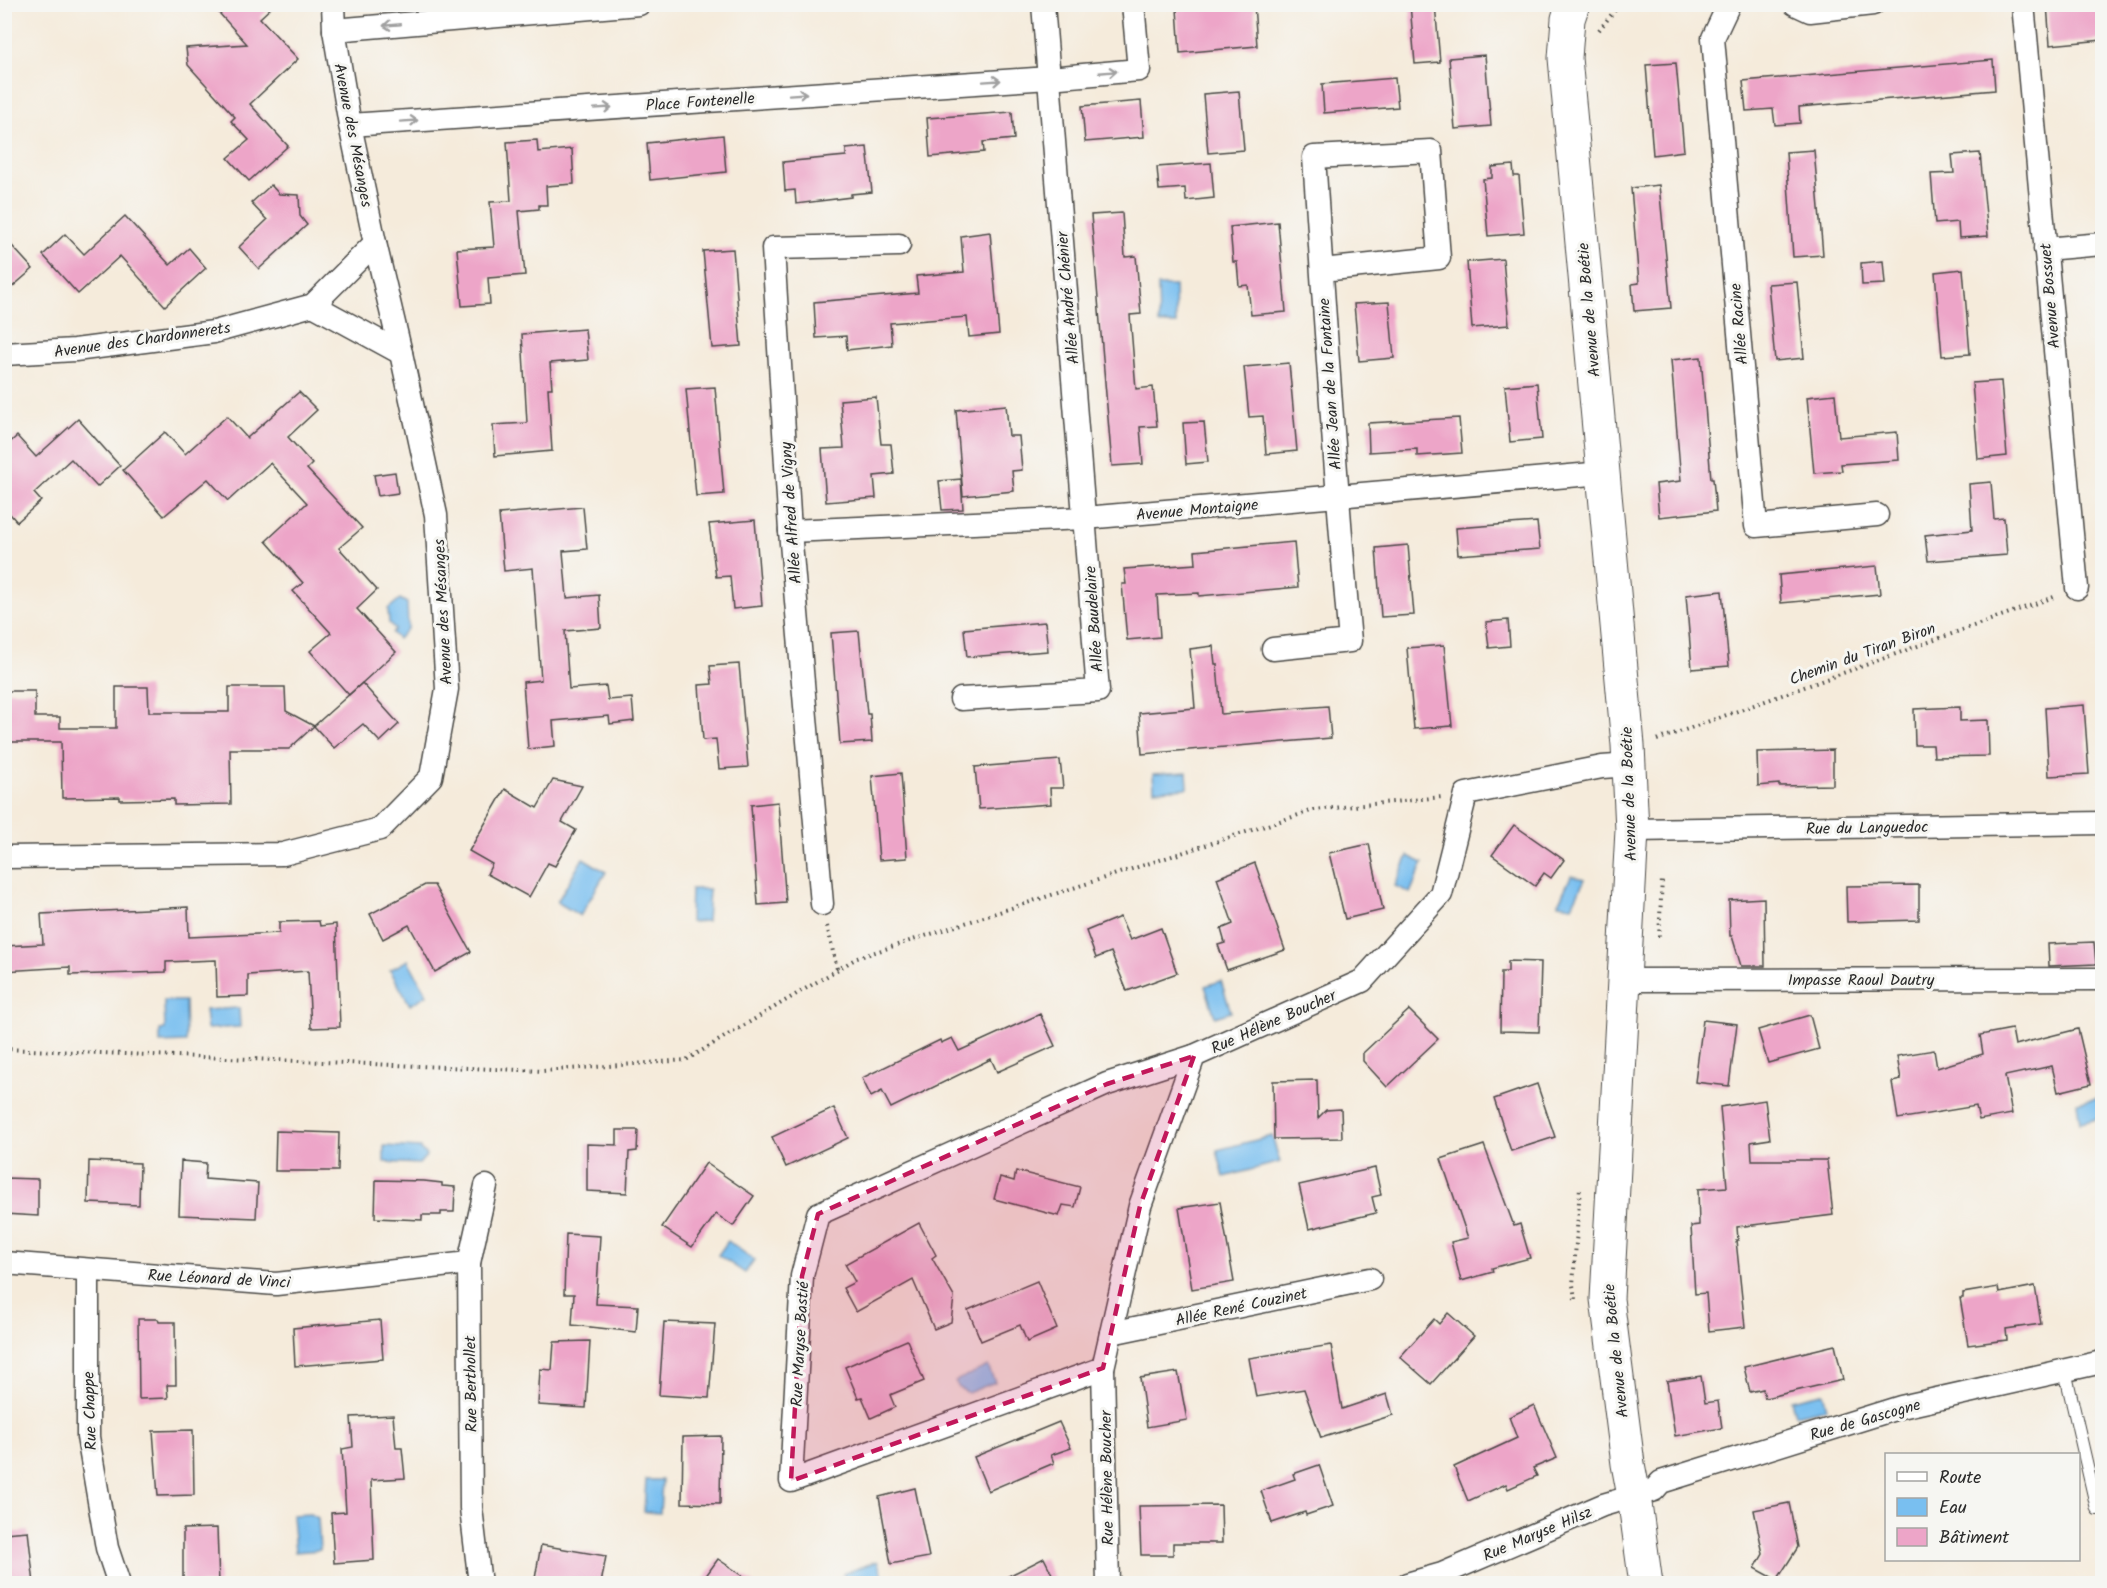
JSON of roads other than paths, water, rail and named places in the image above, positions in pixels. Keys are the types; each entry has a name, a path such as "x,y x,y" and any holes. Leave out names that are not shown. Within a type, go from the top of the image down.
{"main road":[{"name":"Avenue de la Boétie","path":"1573,4 1568,19 1565,58 1629,755 1632,830 1607,1299 1646,1584"}],"street":[{"name":"Avenue des Mésanges","path":"4,857 283,854 380,829 431,777 447,689 436,515 350,124 334,30 333,4"},
{"path":"334,30 639,4"},
{"name":"Allée André Chénier","path":"1042,4 1050,78 1085,518"},
{"name":"Place Fontenelle","path":"350,124 1050,78 1139,70 1133,4"},
{"name":"Allée Racine","path":"1729,4 1713,38 1756,526 1877,515"},
{"path":"1795,4 1810,11 1873,4"},
{"name":"Avenue Bossuet","path":"2023,4 2077,588"},
{"name":"Allée Jean de la Fontaine","path":"1273,649 1350,641 1337,498 1314,157 1431,151 1439,258 1322,270"},
{"name":"Avenue des Chardonnerets","path":"4,354 75,350 214,332 313,305 375,243"},
{"name":"Allée Alfred de Vigny","path":"822,904 790,531 773,248 899,244"},
{"path":"2045,249 2103,244"},
{"path":"313,305 401,353"},
{"name":"Avenue Montaigne","path":"790,531 1085,518 1337,498 1603,473"},
{"name":"Allée Baudelaire","path":"961,699 1098,691 1085,518"},
{"name":"Rue Hélène Boucher","path":"1108,1584 1103,1368 1140,1206 1194,1056 1362,981 1441,894 1466,794 1602,767 1629,755"},
{"name":"Rue du Languedoc","path":"1632,830 2103,823"},
{"name":"Impasse Raoul Dautry","path":"1624,980 2097,979"},
{"name":"Rue Maryse Bastié","path":"1103,1368 791,1480 802,1276 818,1214 1107,1084 1194,1056"},
{"name":"Rue Berthollet","path":"480,1584 471,1508 469,1263 486,1186"},
{"name":"Rue Léonard de Vinci","path":"4,1263 276,1284 469,1263"},
{"name":"Rue Chappe","path":"88,1271 88,1437 107,1548 119,1584"},
{"name":"Allée René Couzinet","path":"1111,1333 1370,1280"},
{"name":"Rue de Gascogne","path":"1634,1496 1654,1490 1661,1482 1901,1407 2103,1362"},
{"name":"Rue Maryse Hilsz","path":"1407,1584 1442,1579 1603,1505 1634,1496"}],"lane":[{"path":"2065,1371 2097,1509"}],"water":[{"path":"1158,286 1175,286 1176,324 1159,324"},
{"path":"400,599 407,603 408,628 398,639 392,633 395,629 389,623 388,609"},
{"path":"1187,772 1188,788 1154,790 1153,774"},
{"path":"1408,856 1423,863 1410,893 1395,886"},
{"path":"583,858 606,872 580,916 557,902"},
{"path":"1571,876 1585,879 1572,906 1558,904"},
{"path":"691,889 709,889 707,921 690,922"},
{"path":"408,960 427,995 410,1005 390,970"},
{"path":"1221,981 1231,1012 1215,1017 1205,986"},
{"path":"164,1001 185,1001 186,1042 160,1043 160,1030 165,1029"},
{"path":"239,1008 240,1027 207,1029 205,1010"},
{"path":"2102,1097 2102,1118 2080,1123 2077,1103"},
{"path":"1272,1136 1280,1162 1224,1177 1217,1150"},
{"path":"384,1146 420,1148 426,1156 419,1164 384,1162"},
{"path":"728,1241 754,1260 745,1273 718,1255"},
{"path":"988,1366 995,1382 968,1393 959,1388 955,1381"},
{"path":"1823,1393 1827,1408 1795,1415 1791,1400"},
{"path":"646,1480 662,1480 660,1513 644,1512"},
{"path":"310,1514 318,1518 320,1550 295,1552 292,1515"},
{"path":"877,1561 883,1576 864,1583 847,1583 843,1574"}]}
